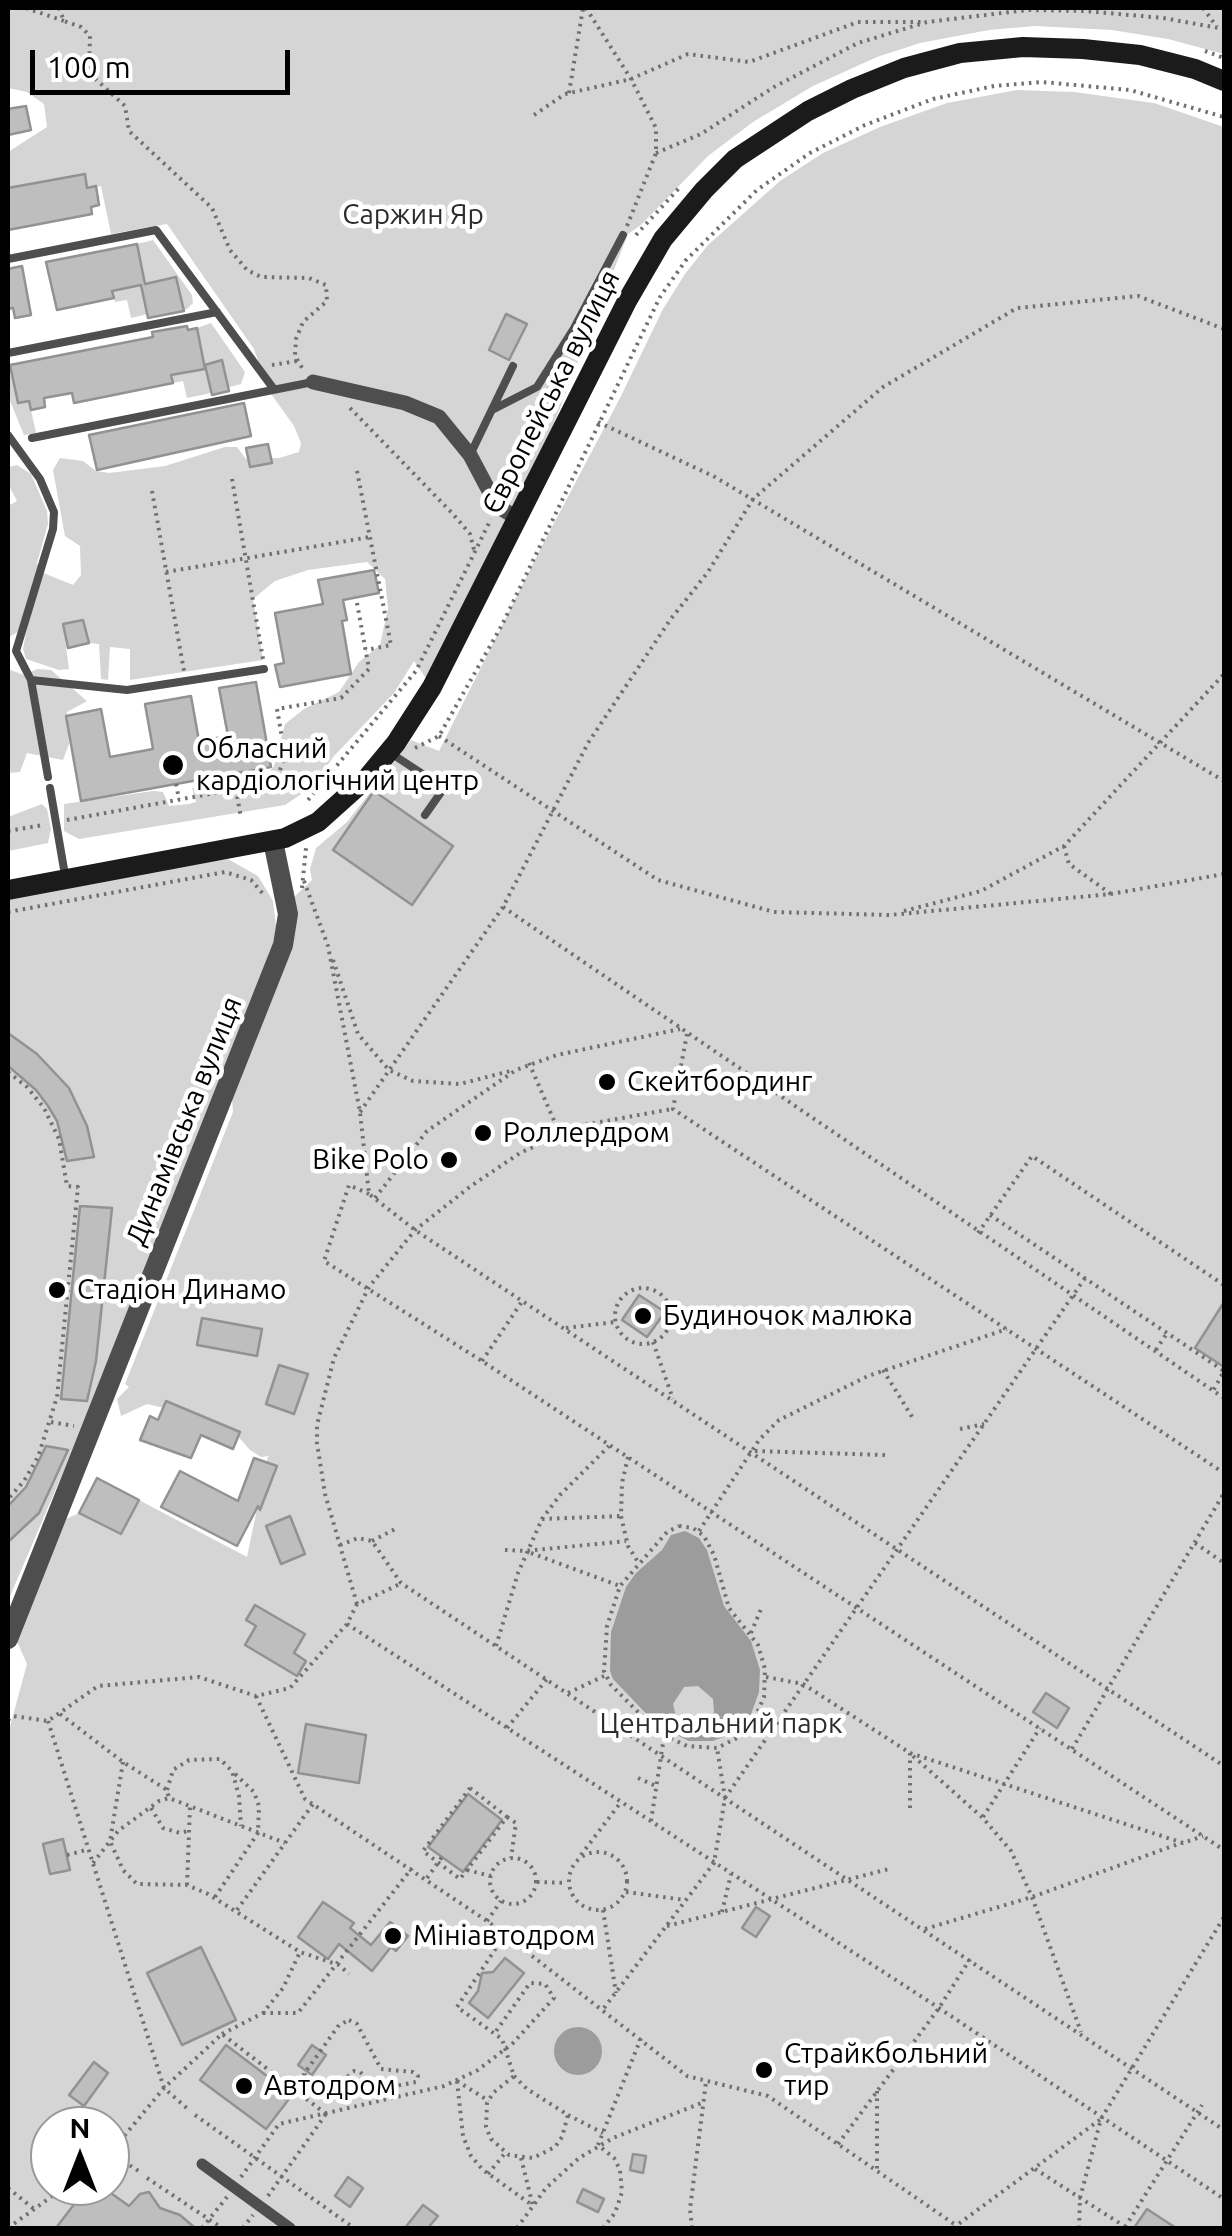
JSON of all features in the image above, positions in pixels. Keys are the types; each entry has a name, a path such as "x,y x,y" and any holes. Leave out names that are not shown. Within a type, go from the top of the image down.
{"main road":[{"name":"Європейська вулиця","path":"8,890 274,841 322,819 393,754 432,687 627,300 663,238 735,160 808,111 904,68 960,53 1022,47 1140,55 1196,69 1224,81"}],"street":[{"path":"313,382 433,413 445,422 470,455 497,506 517,518"},
{"name":"Динамівська вулиця","path":"9,1629 283,945 288,914 274,841"},
{"path":"202,2164 290,2228"}],"lane":[{"path":"8,259 156,230 273,388"},
{"path":"492,410 537,386 573,330 623,235"},
{"path":"8,353 217,312"},
{"path":"470,455 513,366"},
{"path":"32,438 313,382"},
{"path":"8,435 40,479 54,512 53,529 16,652 30,680 48,777"},
{"path":"30,680 127,690 264,668"},
{"path":"393,754 444,788 425,816"},
{"path":"50,788 66,879"}],"path":[{"path":"26,8 80,27 90,36 89,73 124,106 130,131 212,208 230,250 247,270 266,278 309,278 326,284 326,302 300,328 294,348 296,361 313,382"},
{"path":"59,8 64,21"},
{"path":"584,8 631,80 656,128 656,153 623,235"},
{"path":"570,93 584,8"},
{"path":"1204,8 1218,27"},
{"path":"534,115 570,93 631,80 688,54 750,62 858,22 927,22"},
{"path":"1195,49 1224,58"},
{"path":"393,754 439,736 502,625 643,328 686,260 757,190 810,153 865,125 933,99 1018,83 1130,90 1224,117"},
{"path":"633,240 688,178"},
{"path":"360,1112 503,907 552,810 621,689 708,572 752,499 883,387 1017,308 1138,296 1224,329"},
{"path":"257,366 296,361"},
{"path":"308,800 416,671 561,375"},
{"path":"344,403 453,514 470,534 474,552"},
{"path":"598,422 641,439 752,499 1224,781"},
{"path":"357,471 391,645 366,650"},
{"path":"232,479 264,668"},
{"path":"152,492 186,681"},
{"path":"166,572 370,537"},
{"path":"8,831 276,782 285,756 277,710 340,698 369,669 358,603"},
{"path":"890,915 981,891 1064,846 1224,674"},
{"path":"439,736 658,880 774,912 890,915 1111,894 1224,874"},
{"path":"176,784 180,800"},
{"path":"236,789 242,818"},
{"path":"308,843 304,851 304,878 358,1034 388,1070 413,1081 460,1084 516,1070"},
{"path":"1064,846 1069,864 1111,894"},
{"path":"8,912 225,872 251,880 269,902"},
{"path":"503,907 1224,1398"},
{"path":"328,946 372,1196"},
{"path":"372,1196 434,1124 516,1070 680,1029"},
{"path":"672,1109 687,1034"},
{"path":"529,1064 560,1133"},
{"path":"8,1072 44,1108 59,1140 67,1186 78,1187 60,1376 50,1422 35,1463 8,1499"},
{"path":"358,1604 323,1484 317,1425 334,1358 369,1288 415,1230 488,1174 560,1133 596,1122 672,1109 1224,1474"},
{"path":"978,1233 1032,1156 1224,1285"},
{"path":"1224,1766 415,1230 372,1196 349,1186 324,1261 1224,1850"},
{"path":"990,1215 1224,1372 1213,1391"},
{"path":"725,1798 1085,1278"},
{"path":"630,1291 657,1291 672,1313 667,1330 653,1342 630,1340 616,1322 618,1304 630,1291"},
{"path":"482,1361 523,1300"},
{"path":"564,1328 616,1322"},
{"path":"699,1530 751,1450 779,1420 884,1370 1007,1328"},
{"path":"1154,1352 1167,1333"},
{"path":"653,1342 673,1399"},
{"path":"884,1370 914,1420"},
{"path":"50,1422 80,1426"},
{"path":"960,1429 984,1424"},
{"path":"496,1646 526,1552 542,1519 560,1494 610,1445"},
{"path":"751,1450 885,1455"},
{"path":"628,1457 621,1516 626,1541 639,1563"},
{"path":"1072,1749 1224,1493"},
{"path":"542,1519 621,1516"},
{"path":"673,1527 699,1530 714,1555 730,1608 762,1652 766,1677 762,1705 748,1729 717,1748 687,1746 664,1736 611,1685 606,1675 608,1626 620,1586 639,1563 673,1527"},
{"path":"340,1545 358,1538 372,1541 397,1528"},
{"path":"372,1541 401,1583 1224,2130"},
{"path":"505,1550 526,1552 626,1541"},
{"path":"1195,1543 1224,1563"},
{"path":"526,1552 620,1586"},
{"path":"8,1720 12,1716 48,1721 98,1686 199,1677 256,1696 290,1688 346,1624 358,1604 401,1583"},
{"path":"751,1634 761,1609"},
{"path":"346,1624 938,2008 1224,2199"},
{"path":"568,1694 606,1675"},
{"path":"766,1677 803,1684 910,1752 982,1818 1010,1851 1032,1897 1082,2034"},
{"path":"507,1728 547,1680"},
{"path":"256,1696 305,1798 505,1934 688,2076 768,2096 955,2227 1101,2119"},
{"path":"59,1713 167,1790"},
{"path":"48,1721 164,2088 354,2228"},
{"path":"982,1818 1040,1728"},
{"path":"651,1821 664,1736"},
{"path":"604,2008 714,1863 725,1798 717,1748"},
{"path":"910,1752 1183,1842"},
{"path":"910,1752 910,1808"},
{"path":"169,1798 167,1790 173,1770 189,1760 220,1759 254,1792 259,1806 258,1833 214,1898"},
{"path":"124,1762 110,1840 123,1870 137,1884 187,1885 300,1952 339,1964 350,1974"},
{"path":"232,1771 240,1796 241,1826"},
{"path":"638,1778 656,1786"},
{"path":"507,1816 460,1879 440,1860 423,1851 470,1788 507,1816 516,1824 512,1858"},
{"path":"93,1863 118,1831 169,1798 285,1843"},
{"path":"575,1862 591,1852 610,1854 625,1867 626,1892 617,1904 604,1910 588,1909 580,1904 569,1883 575,1862 621,1802"},
{"path":"236,1911 313,1804"},
{"path":"187,1885 190,1806"},
{"path":"151,1807 163,1828 170,1832 188,1831"},
{"path":"924,1929 1032,1897 1203,1836"},
{"path":"66,1854 88,1849"},
{"path":"512,1858 527,1862 537,1882 526,1901 512,1905 501,1901 490,1887 497,1865 512,1858"},
{"path":"427,1878 440,1860"},
{"path":"263,2013 298,2013 412,1868"},
{"path":"667,1926 889,1869"},
{"path":"467,1870 491,1876"},
{"path":"722,1912 731,1874"},
{"path":"537,1882 569,1883"},
{"path":"626,1892 686,1900"},
{"path":"487,1921 501,1901"},
{"path":"604,1910 616,1993"},
{"path":"1079,2228 1080,2198 1101,2119 1224,1917"},
{"path":"505,1934 456,2008 502,2039 514,2076 527,2090 603,2133"},
{"path":"130,2129 164,2088 222,2034 263,2013 283,1988 300,1952"},
{"path":"838,2144 970,1958"},
{"path":"546,1987 556,1973"},
{"path":"202,2228 279,2124 456,2082 505,2051 554,1998 546,1987 530,1983 494,2034"},
{"path":"349,2020 357,2024 381,2069 413,2072 418,2079 414,2084 380,2089 354,2071 336,2098 325,2098 305,2078 312,2062 339,2025 349,2020"},
{"path":"222,2034 326,2114"},
{"path":"598,2146 640,2038"},
{"path":"514,2076 489,2101 486,2128 491,2139 506,2152 533,2158 555,2146 568,2115"},
{"path":"456,2082 489,2101"},
{"path":"456,2082 467,2148 488,2174 533,2206"},
{"path":"692,2228 690,2210 706,2082"},
{"path":"877,2091 877,2171"},
{"path":"518,2228 562,2172 598,2146 704,2102"},
{"path":"1034,2168 1126,2228 1202,2105"},
{"path":"243,2228 326,2114"},
{"path":"598,2146 614,2158 620,2170 622,2192 615,2213 603,2228"},
{"path":"488,2174 506,2152"},
{"path":"521,2158 533,2206"},
{"path":"130,2166 140,2172"},
{"path":"147,2178 222,2228"},
{"path":"8,2188 34,2209"},
{"path":"8,2228 38,2206"}],"green space":[{"name":"Саржин Яр","path":"8,8 1224,8 1224,54 1112,30 1035,26 989,30 920,43 877,57 813,86 753,122 708,156 628,234 517,518 432,687 414,661 394,693 334,756 313,786 285,805 79,839 64,831 64,804 153,791 163,792 169,806 189,804 196,802 192,788 267,775 274,766 285,724 304,709 339,692 359,662 380,645 388,608 385,579 367,562 308,570 275,581 253,599 263,660 130,680 130,649 110,647 108,680 101,679 99,644 89,643 83,620 63,625 69,669 59,670 26,659 23,649 33,598 29,594 19,631 8,638 8,506 17,501 8,484 9,467 17,465 31,474 47,511 48,524 37,563 41,572 73,585 81,575 80,546 65,536 53,470 60,458 83,461 96,471 109,473 165,466 225,447 237,447 246,459 279,458 299,452 301,443 269,391 254,349 167,224 111,234 101,186 87,188 84,175 8,188 8,152 47,127 44,104 27,92 8,88"},
{"name":"Центральний парк","path":"1017,90 1074,92 1154,103 1224,127 1224,2228 8,2228 8,1734 27,1664 15,1637 66,1519 79,1513 121,1534 139,1500 247,1557 268,1456 261,1457 250,1450 236,1434 177,1411 147,1404 121,1416 117,1399 129,1387 125,1384 233,1112 231,1085 294,897 312,880 310,869 316,848 347,822 411,740 439,751 663,309 685,274 708,245 780,181 823,153 947,103"},
{"path":"153,240 192,295 193,303 187,309 184,310 176,277 146,284 137,244"},
{"path":"141,285 148,314 131,318 127,300 115,302 112,291"},
{"path":"211,323 245,372 241,384 229,387 222,361 204,365 197,328"},
{"path":"205,367 211,393 187,398 183,381 173,383 171,375"},
{"path":"11,371 18,403 29,401 36,433 24,435 8,396"},
{"path":"8,669 24,675 37,669 51,670 87,701 67,712 69,744 63,760 27,753 20,772 8,773"},
{"path":"42,804 47,809 51,829 48,843 8,851 8,817"},
{"path":"228,859 258,876 273,901 277,934 73,1449 8,1601 8,890"}],"shaded area":[{"path":"685,1531 699,1538 707,1550 724,1606 751,1641 760,1670 759,1692 750,1717 736,1732 713,1741 689,1741 658,1726 610,1671 611,1632 626,1587 662,1550 671,1535","holes":["698,1686 713,1699 714,1712 706,1724 686,1726 676,1717 673,1704 684,1687"]},
{"path":"578,2027 595,2034 602,2051 595,2068 578,2075 561,2068 554,2051 561,2034"}],"building":[{"path":"26,106 31,130 8,135 8,109"},
{"path":"85,174 87,188 96,186 99,205 91,207 92,214 8,230 8,188"},
{"path":"137,244 145,284 176,277 184,311 148,318 141,285 112,291 114,298 57,310 46,262"},
{"path":"22,266 31,315 15,318 13,308 8,309 8,269"},
{"path":"506,314 527,324 509,360 489,350"},
{"path":"187,326 188,330 197,328 205,369 171,375 173,383 74,403 72,393 44,398 45,407 31,410 29,401 18,403 10,365 153,337 152,332"},
{"path":"222,360 229,391 212,395 205,365"},
{"path":"244,403 251,436 97,470 89,435"},
{"path":"268,444 272,463 250,467 246,448"},
{"path":"374,570 379,593 343,600 347,620 342,621 351,674 280,687 275,665 284,663 275,613 323,604 318,580"},
{"path":"83,620 89,643 68,648 63,624"},
{"path":"256,682 271,767 81,801 66,716 101,709 110,757 153,749 145,704 191,696 199,741 228,736 219,688"},
{"path":"374,791 453,846 412,905 333,850"},
{"path":"8,1033 37,1054 69,1088 87,1126 94,1157 67,1161 57,1121 48,1106 8,1066"},
{"path":"80,1206 112,1208 96,1361 87,1401 61,1399"},
{"name":"Будиночок малюка","path":"639,1295 665,1312 647,1337 622,1320"},
{"path":"1224,1302 1224,1367 1195,1348"},
{"path":"202,1318 262,1329 257,1356 197,1345"},
{"path":"279,1365 308,1374 294,1414 266,1404"},
{"path":"166,1401 240,1432 233,1449 201,1435 191,1458 140,1440 150,1416 158,1420"},
{"path":"46,1446 68,1450 39,1513 8,1542 8,1506 26,1487"},
{"path":"254,1458 277,1466 260,1510 258,1506 237,1546 161,1507 180,1471 238,1501"},
{"path":"97,1478 139,1500 121,1534 79,1513"},
{"path":"290,1516 305,1554 281,1564 266,1526"},
{"path":"255,1605 305,1634 294,1653 306,1661 297,1676 245,1645 256,1626 246,1620"},
{"path":"1046,1693 1069,1708 1057,1728 1033,1712"},
{"path":"306,1724 366,1735 359,1783 298,1773"},
{"path":"468,1794 502,1820 463,1872 428,1847"},
{"path":"63,1839 70,1870 50,1874 43,1844"},
{"path":"323,1902 354,1923 350,1928 371,1945 390,1922 408,1936 396,1951 391,1947 372,1971 339,1944 328,1959 298,1937"},
{"path":"756,1907 770,1916 756,1937 742,1928"},
{"path":"201,1947 236,2020 182,2045 147,1973"},
{"path":"505,1958 524,1973 488,2018 469,2003 478,1991 482,1973 493,1972"},
{"name":"Автодром","path":"226,2045 292,2095 266,2129 200,2080"},
{"path":"312,2045 326,2055 312,2075 298,2065"},
{"path":"94,2062 108,2073 84,2106 69,2095"},
{"path":"633,2154 646,2156 643,2173 630,2170"},
{"path":"348,2177 363,2188 350,2207 335,2196"},
{"path":"583,2189 604,2199 598,2212 577,2202"},
{"path":"149,2192 160,2208 180,2215 195,2228 56,2228 73,2206 130,2206 140,2194"},
{"path":"423,2205 438,2216 428,2228 405,2228"},
{"path":"1147,2209 1176,2228 1134,2228"}],"place":[{"name":"Обласний кардiологiчний центр","path":"173,765"},
{"name":"Скейтбординг","path":"607,1082"},
{"name":"Роллердром","path":"483,1133"},
{"name":"Bike Polo","path":"449,1160"},
{"name":"Стадіон Динамо","path":"57,1290"},
{"name":"Будиночок малюка","path":"643,1316"},
{"name":"Мініавтодром","path":"393,1936"},
{"name":"Страйкбольний тир","path":"764,2070"},
{"name":"Автодром","path":"244,2086"}]}
